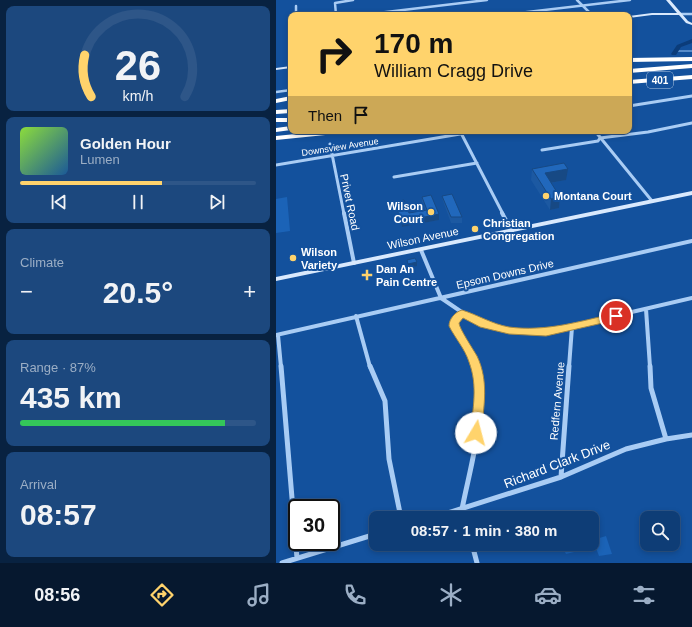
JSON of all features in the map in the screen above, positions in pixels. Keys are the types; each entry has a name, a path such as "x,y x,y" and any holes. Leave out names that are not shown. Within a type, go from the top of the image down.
{"highway":[{"name":"401","path":"632,61 692,59"},
{"name":"401","path":"632,70 692,66"},
{"name":"401","path":"632,76 692,71"},
{"name":"401","path":"632,82 692,77"},
{"path":"276,101 288,99"},
{"path":"276,107 288,105"},
{"path":"276,112 288,111"},
{"path":"276,120 288,120"},
{"path":"276,130 288,128"},
{"path":"276,138 315,134"}],"main road":[{"path":"668,0 687,22 692,24"},
{"path":"632,17 674,12 675,7"},
{"path":"675,7 692,21"},
{"path":"662,14 680,14"},
{"path":"276,69 288,67"},
{"name":"Wilson Avenue","path":"276,279 692,193"}],"street":[{"path":"336,12 335,3 353,0"},
{"path":"387,12 487,0"},
{"path":"577,0 589,12"},
{"path":"525,12 630,0"},
{"path":"296,6 296,12"},
{"path":"680,14 692,14"},
{"path":"276,92 288,90"},
{"path":"632,106 692,96"},
{"path":"542,150 598,141 600,138 648,132 692,123"},
{"name":"Downsview Avenue","path":"276,164 450,134"},
{"path":"462,134 512,230"},
{"path":"597,134 652,201"},
{"name":"Privet Road","path":"330,144 354,263"},
{"path":"394,177 477,162"},
{"name":"Epsom Downs Drive","path":"277,335 692,241"},
{"path":"421,250 441,298 462,314 484,324 514,331 546,332 692,298"},
{"path":"646,309 651,388 666,439"},
{"path":"462,314 454,322 454,326 464,341 474,362 480,384 476,433 462,509"},
{"path":"356,316 372,374 385,401 389,459 400,511"},
{"name":"Redfern Avenue","path":"561,477 572,327"},
{"path":"277,335 297,558"},
{"name":"Richard Clark Drive","path":"455,511 561,477 626,449 666,439 692,435"},
{"path":"282,563 369,536"},
{"path":"474,551 477,563"}],"shaded area":[{"path":"287,197 290,231 276,233 276,199"},
{"path":"606,536 612,554 599,556 597,551 599,551 599,538"},
{"path":"564,551 579,551 566,554"}],"building":[{"path":"564,163 568,169 545,173 560,197 551,199 532,169"},
{"path":"452,194 462,217 451,217 442,196"},
{"path":"431,195 439,214 401,222 395,202 404,200 409,213 427,210 422,197"},
{"path":"415,258 417,262 408,264 407,260"}],"waterway":[{"path":"674,54 679,46 692,41"},
{"path":"675,51 692,51"}],"place":[{"name":"Montana Court","path":"546,196"},
{"name":"Wilson Court","path":"431,212"},
{"name":"Christian Congregation","path":"475,229"},
{"name":"Wilson Variety","path":"293,258"},
{"name":"Dan An Pain Centre","path":"367,275"}],"route":[{"path":"476,433 480,384 474,362 464,341 454,326 454,322 458,317 462,314 484,324 509,331 546,332 616,316"}]}
